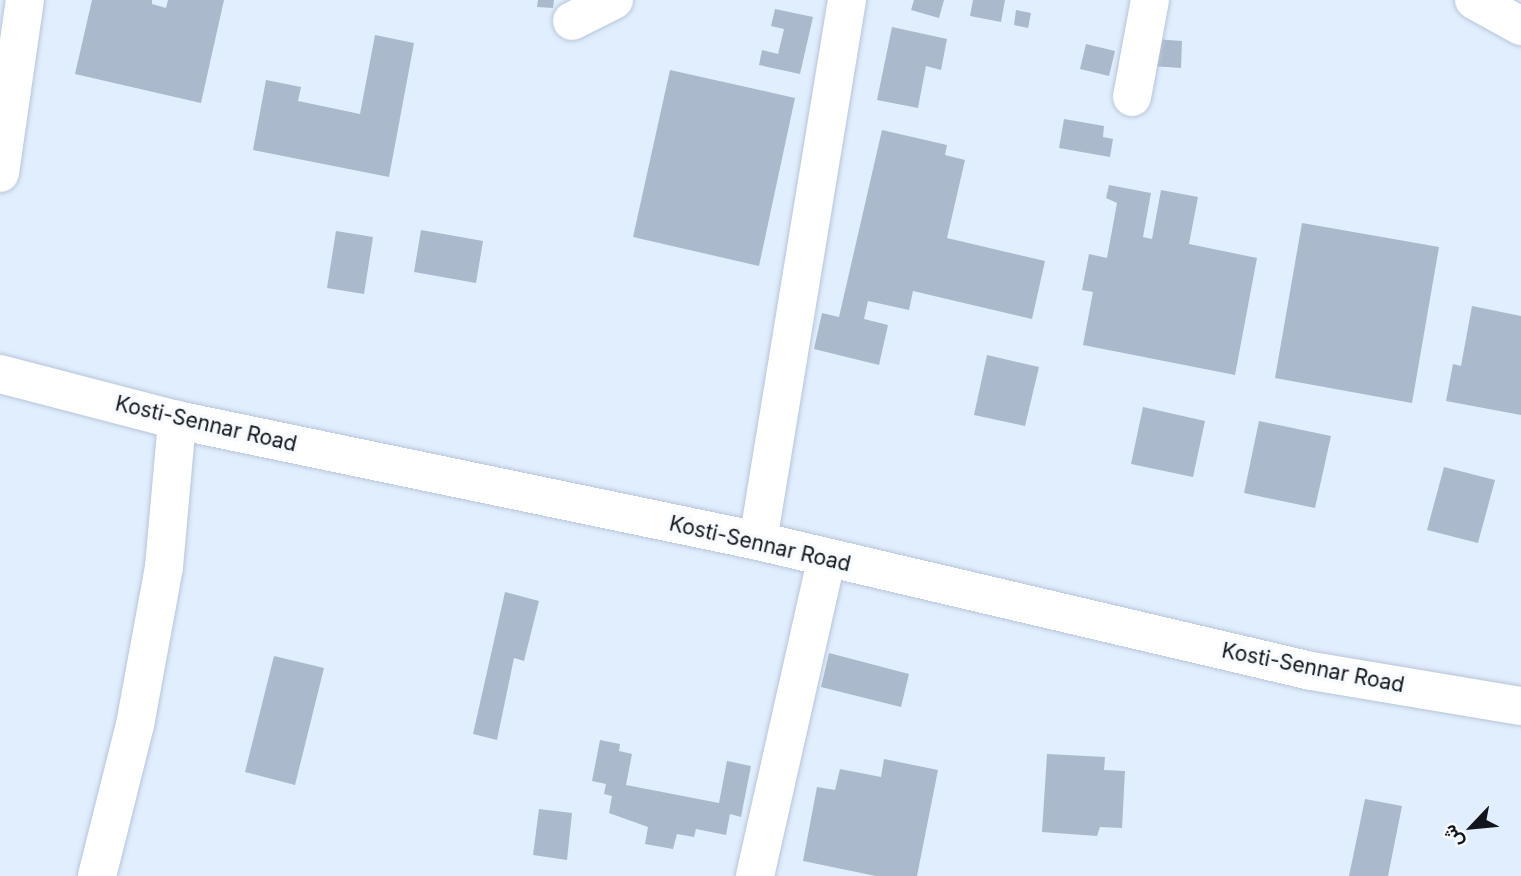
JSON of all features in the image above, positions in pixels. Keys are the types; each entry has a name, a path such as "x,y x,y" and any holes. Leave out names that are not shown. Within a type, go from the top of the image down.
{"main road":[{"path":"0,173 25,0"},
{"path":"572,21 614,0"},
{"path":"758,541 847,0"},
{"path":"1132,97 1150,0"},
{"path":"1474,0 1521,26"},
{"name":"Kosti-Sennar Road","path":"0,374 177,420 758,541 826,560 1311,671 1521,706"},
{"path":"97,876 135,725 161,580 177,420"},
{"path":"755,876 826,560"}],"building":[{"path":"92,0 152,0 152,4 166,8 168,0 224,0 201,103 75,74"},
{"path":"538,0 554,0 553,8 537,7"},
{"path":"914,0 944,0 939,18 911,10"},
{"path":"973,0 1005,0 1001,22 970,16"},
{"path":"775,9 813,17 800,74 759,65 762,50 778,54 784,29 771,26"},
{"path":"1016,10 1031,13 1028,28 1014,25"},
{"path":"892,27 947,39 941,70 926,66 918,108 877,100"},
{"path":"375,35 414,43 389,177 253,150 266,80 301,87 298,101 360,114"},
{"path":"1154,39 1182,41 1181,68 1152,66"},
{"path":"1086,44 1115,51 1109,76 1080,69"},
{"path":"670,70 795,98 759,266 633,237"},
{"path":"1064,119 1104,126 1103,137 1113,139 1110,157 1059,148"},
{"path":"882,130 947,145 945,155 965,160 947,238 1045,261 1032,319 913,291 909,310 868,301 864,319 888,325 879,365 814,349 822,313 839,317"},
{"path":"1109,185 1151,193 1143,237 1152,239 1161,190 1198,197 1189,244 1257,258 1235,375 1083,345 1093,292 1082,290 1089,254 1107,258 1117,203 1106,198"},
{"path":"1302,223 1439,247 1412,403 1275,378"},
{"path":"421,230 483,241 476,283 414,272"},
{"path":"336,231 373,237 364,294 327,288"},
{"path":"1472,306 1521,316 1521,415 1446,401 1453,364 1461,366"},
{"path":"987,355 1039,367 1025,426 974,415"},
{"path":"1143,407 1205,421 1193,477 1131,464"},
{"path":"1259,421 1331,436 1315,508 1244,493"},
{"path":"1444,467 1495,480 1478,543 1427,530"},
{"path":"505,592 539,601 524,661 514,658 497,740 473,734"},
{"path":"829,653 909,674 901,707 821,687"},
{"path":"274,656 324,668 295,785 245,772"},
{"path":"600,740 620,744 619,751 632,754 626,785 719,803 727,761 751,766 741,817 730,814 726,835 696,829 694,837 677,834 673,849 645,844 648,827 609,813 612,796 604,794 606,784 592,781"},
{"path":"1047,754 1105,757 1104,770 1125,771 1122,828 1100,827 1097,836 1042,832"},
{"path":"884,759 938,770 917,876 876,876 803,861 817,787 835,790 840,769 881,777"},
{"path":"1365,799 1402,806 1388,876 1349,876"},
{"path":"539,809 572,813 567,860 533,855"}]}
